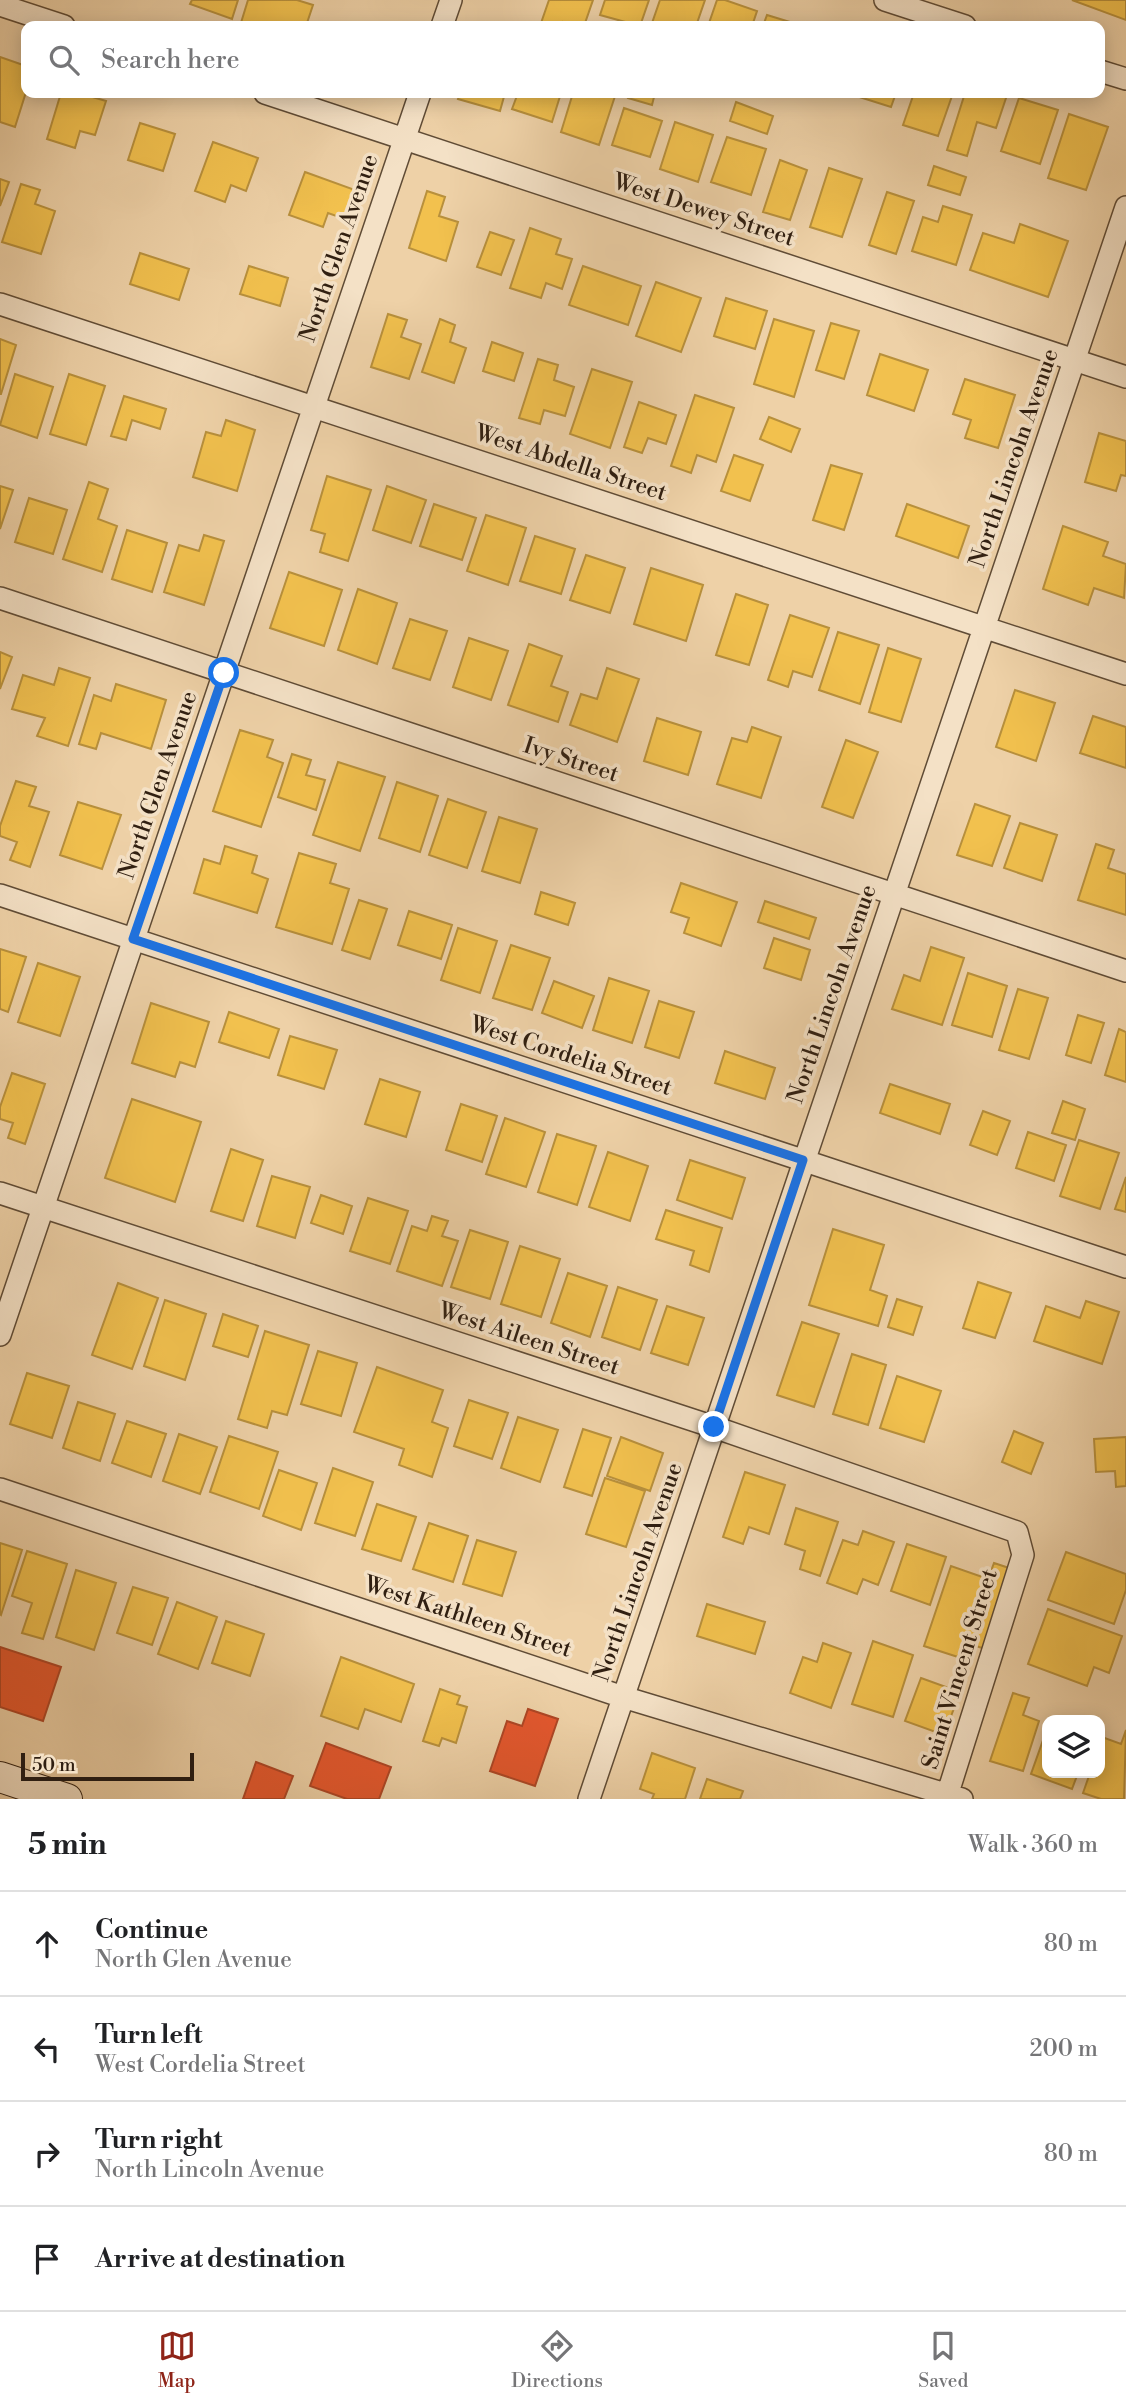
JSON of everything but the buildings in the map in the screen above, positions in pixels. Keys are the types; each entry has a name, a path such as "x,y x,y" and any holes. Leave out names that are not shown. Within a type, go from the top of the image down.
{"main road":[{"path":"0,1777 67,1799"}],"street":[{"path":"444,21 451,0"},
{"path":"885,0 950,21"},
{"path":"0,5 49,21"},
{"path":"1105,73 1126,79"},
{"name":"West Dewey Street","path":"280,98 1126,377"},
{"name":"North Glen Avenue","path":"0,1335 417,98"},
{"name":"North Lincoln Avenue","path":"589,1799 1126,207"},
{"name":"West Abdella Street","path":"0,304 1126,674"},
{"name":"Ivy Street","path":"0,598 1126,971"},
{"name":"West Cordelia Street","path":"0,895 1126,1267"},
{"name":"West Aileen Street","path":"0,1193 714,1427 1017,1532 1023,1555"},
{"name":"West Kathleen Street","path":"0,1489 623,1697 952,1797"},
{"name":"Saint Vincent Street","path":"952,1797 1023,1555"}],"route":[{"path":"224,673 133,939 803,1160 714,1427"}]}
